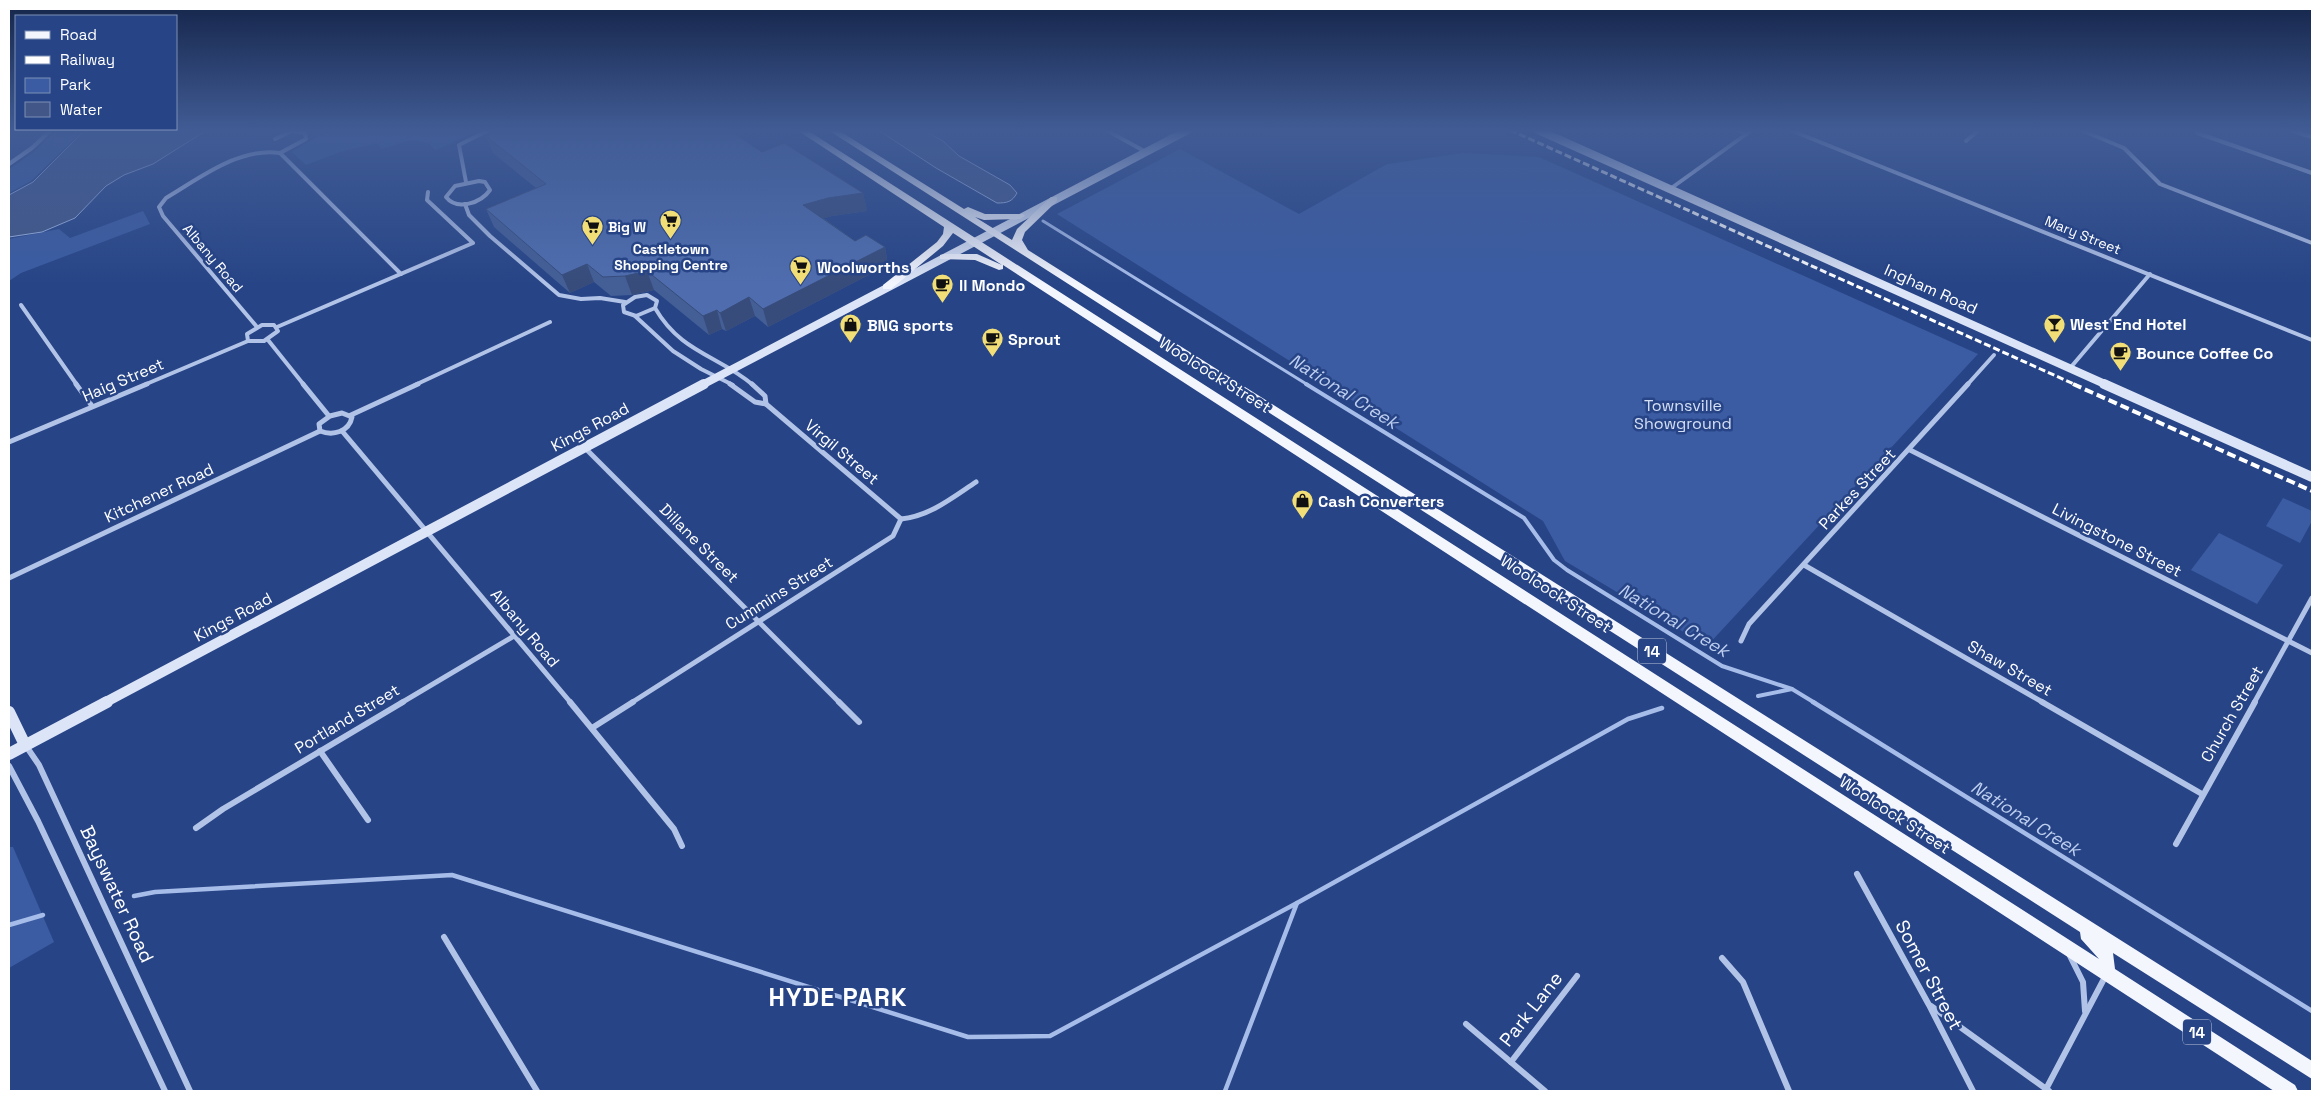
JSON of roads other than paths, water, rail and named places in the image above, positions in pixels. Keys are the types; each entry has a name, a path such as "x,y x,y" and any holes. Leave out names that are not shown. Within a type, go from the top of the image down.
{"main road":[{"name":"Woolcock Street","path":"881,181 2289,1091"},
{"name":"Woolcock Street","path":"911,181 2312,1071"},
{"path":"913,181 949,198 978,216 1020,216"},
{"name":"Kings Road","path":"9,754 584,447 1089,181"},
{"name":"Ingham Road","path":"1653,181 2312,477"},
{"path":"1026,253 1017,240 1020,231 1054,199"},
{"path":"887,287 940,244 948,235 949,225"},
{"path":"944,257 971,256 992,262 1109,338 1166,367"},
{"name":"Bayswater Road","path":"9,712 25,745"},
{"path":"2067,916 2106,955 2109,963 2106,974"}],"street":[{"name":"Albany Road","path":"196,181 166,198 159,207 163,216 257,327"},
{"path":"308,181 401,274"},
{"path":"1670,189 1681,181"},
{"name":"Mary Street","path":"1918,181 2312,340"},
{"path":"2157,181 2175,191 2312,243"},
{"path":"466,182 485,182 490,190 479,200 466,204 454,203 446,197 452,188 466,182"},
{"path":"277,327 276,335 268,340 257,343 248,341 248,334 257,327 269,325 277,327 473,243 427,200 428,192"},
{"path":"466,204 469,215 490,236 559,294 581,300 600,298 625,302"},
{"path":"2071,368 2150,274"},
{"name":"Virgil Street","path":"766,404 765,396 745,379 675,337 659,317 655,308 657,301 647,295 635,297 625,302 622,309 624,312 636,316 662,343 701,369 737,387 755,402 766,404 901,519"},
{"path":"21,305 92,406"},
{"path":"636,316 641,316 655,308"},
{"path":"351,415 352,420 350,424 342,431 330,434 320,431 320,424 329,416 342,413 351,415 550,322"},
{"path":"268,340 329,416"},
{"name":"Haig Street","path":"9,442 248,341"},
{"name":"Parkes Street","path":"1741,641 1749,624 1910,450 1994,355"},
{"name":"Kitchener Road","path":"9,578 320,431"},
{"name":"Albany Road","path":"342,431 592,728 674,829 682,846"},
{"name":"Dillane Street","path":"584,447 859,722"},
{"name":"Livingstone Street","path":"1910,450 2312,654"},
{"path":"901,519 914,519 925,515 976,482"},
{"name":"Cummins Street","path":"592,728 893,536 901,519"},
{"name":"Shaw Street","path":"1804,565 2202,794"},
{"name":"Church Street","path":"2176,844 2312,598"},
{"name":"Portland Street","path":"196,828 223,809 514,636"},
{"name":"Bayswater Road","path":"25,745 39,766 190,1091"},
{"path":"320,751 368,820"},
{"path":"9,766 38,821 165,1091"},
{"name":"Somer Street","path":"1857,874 1929,1005 1973,1091"},
{"path":"444,937 537,1091"},
{"path":"2056,942 2071,958 2081,973 2085,990 2084,1014"},
{"path":"1722,958 1743,982 1790,1091"},
{"path":"1929,1005 2046,1090 2106,974"},
{"name":"Park Lane","path":"1511,1062 1577,976"},
{"path":"1466,1024 1546,1091"}],"water":[{"path":"114,181 106,186 75,218 42,232 9,237 9,195 33,182"},
{"path":"959,181 1004,181 1017,193 1009,201 997,203"}],"waterway":[{"name":"National Creek","path":"1043,221 1308,385"},
{"name":"National Creek","path":"1306,384 1524,518 1554,560 1567,570 1722,666 1792,689"},
{"path":"1758,696 1792,689"},
{"name":"National Creek","path":"1792,689 1815,703"},
{"name":"National Creek","path":"1813,702 2312,1011"},
{"path":"1297,903 1628,719 1662,708"},
{"path":"134,896 155,892 452,875 968,1037 1050,1036 1297,903"},
{"path":"1225,1091 1297,903"},
{"path":"9,925 43,915"}],"railway":[{"path":"1624,181 2076,385"},
{"path":"2073,384 2312,491"}],"place":[{"name":"Castletown Shopping Centre","path":"671,240"},
{"name":"Big W","path":"592,246"},
{"name":"Woolworths","path":"801,286"},
{"name":"Il Mondo","path":"943,304"},
{"name":"West End Hotel","path":"2054,343"},
{"name":"BNG sports","path":"851,344"},
{"name":"Sprout","path":"992,358"},
{"name":"Bounce Coffee Co","path":"2120,372"},
{"name":"Cash Converters","path":"1302,520"}],"district":[{"name":"HYDE PARK","path":"838,997"}],"park label":[{"name":"Townsville Showground","path":"1683,414"}]}
